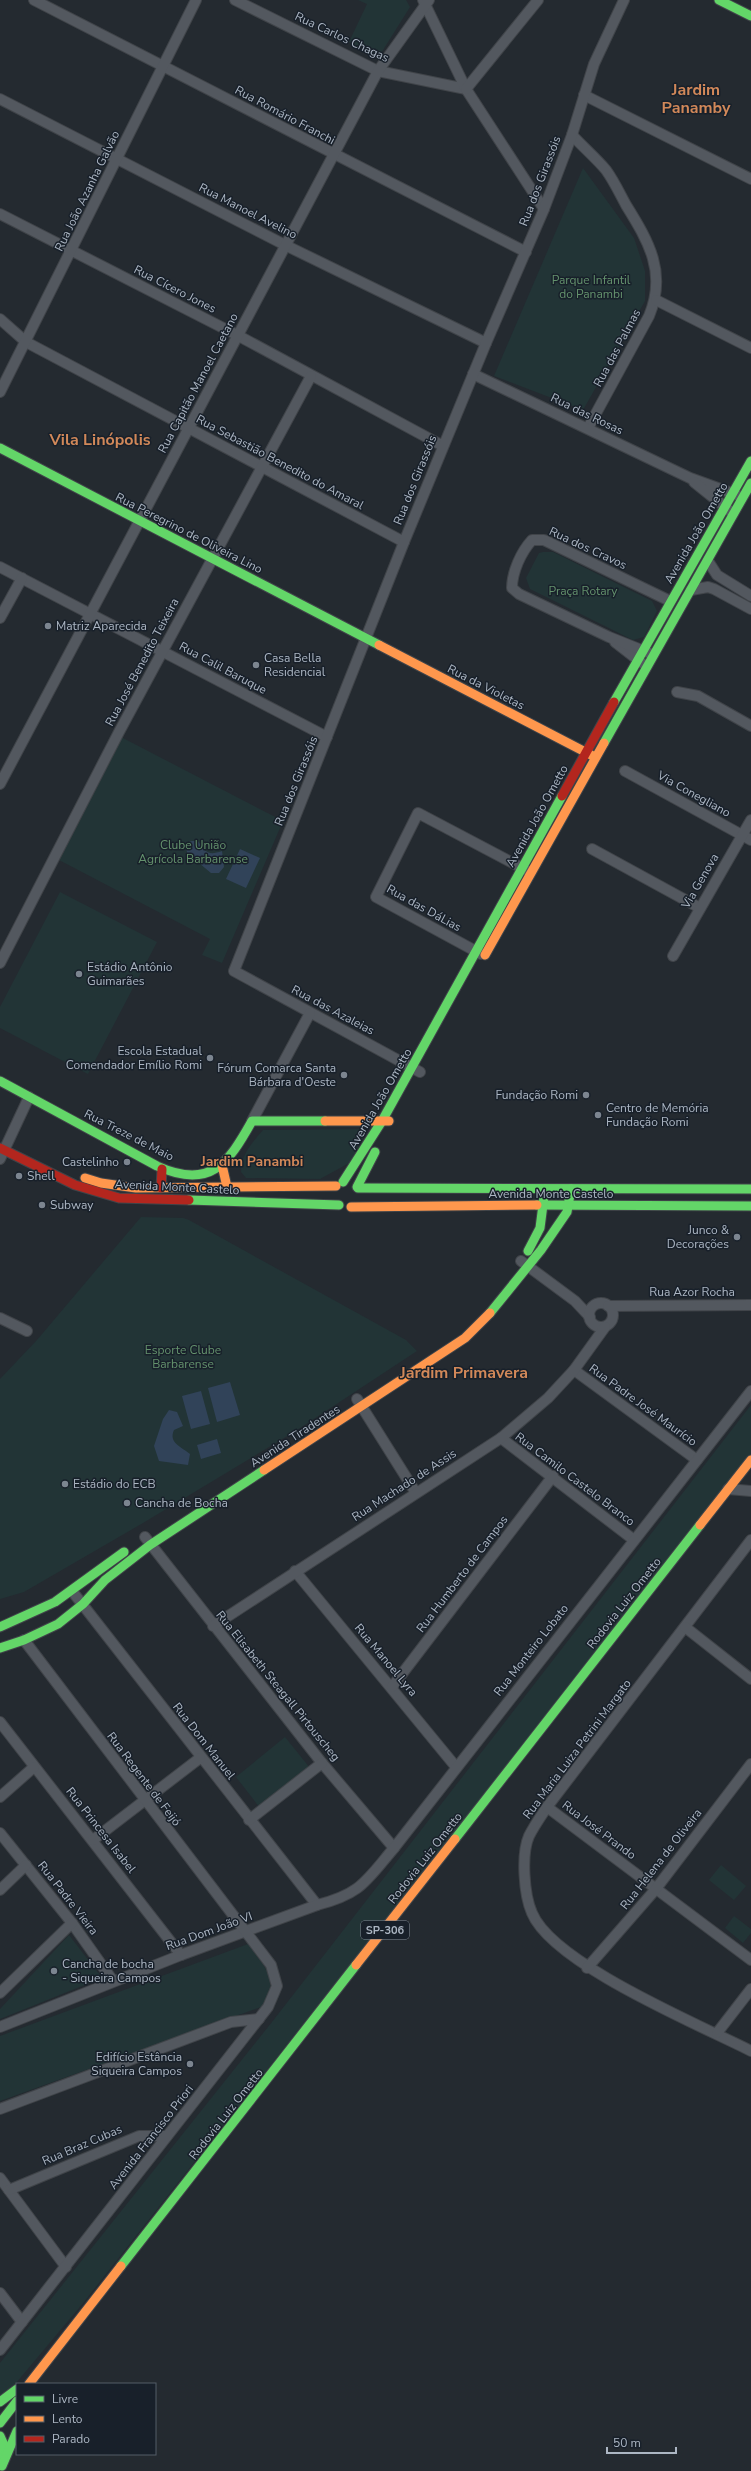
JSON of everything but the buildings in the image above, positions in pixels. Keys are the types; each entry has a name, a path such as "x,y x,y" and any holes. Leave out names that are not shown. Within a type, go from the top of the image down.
{"main road":[{"path":"719,0 751,16"},
{"name":"Rua Peregrino de Oliveira Lino","path":"0,448 366,639"},
{"name":"Avenida João Ometto","path":"340,1184 416,1069 480,954 522,868 670,601 751,461"},
{"name":"Avenida João Ometto","path":"480,954 531,873 595,757 708,561 751,483"},
{"name":"Rua da Violetas","path":"366,639 595,757"},
{"name":"Avenida João Ometto","path":"358,1188 380,1143 393,1121 416,1069"},
{"name":"Rua Treze de Maio","path":"0,1081 162,1169 189,1175 208,1172 222,1165"},
{"path":"227,1187 222,1165 252,1121 393,1121"},
{"path":"3,1147 20,1146"},
{"name":"Avenida Monte Castelo","path":"3,1147 75,1185 119,1198 339,1205"},
{"path":"161,1188 162,1169"},
{"name":"Avenida Monte Castelo","path":"77,1175 104,1184 161,1188 310,1188 340,1184"},
{"path":"351,1182 358,1188 360,1197 351,1207 339,1205 334,1198 340,1184 351,1182"},
{"name":"Avenida Monte Castelo","path":"358,1188 751,1189"},
{"name":"Avenida Tiradentes","path":"525,1264 540,1234 545,1189"},
{"path":"570,1205 571,1189"},
{"name":"Avenida Monte Castelo","path":"351,1207 543,1205 751,1206"},
{"name":"Avenida Tiradentes","path":"204,1498 465,1338 484,1320 525,1264 557,1228 570,1205"},
{"path":"557,1228 591,1205"},
{"name":"Avenida Tiradentes","path":"0,1627 41,1610 72,1591 359,1403"},
{"name":"Rodovia Luiz Ometto","path":"30,2383 41,2371 751,1461"},
{"name":"Avenida Tiradentes","path":"0,1648 24,1640 58,1624 83,1604 105,1580 147,1541 157,1528"},
{"path":"41,2371 41,2383"},
{"path":"0,2402 16,2390"},
{"path":"0,2423 16,2402"},
{"path":"1,2467 16,2433"},
{"path":"0,2436 4,2444 1,2467"}],"street":[{"name":"Rua Romário Franchi","path":"34,0 164,66 333,155 526,252"},
{"name":"Rua João Azanha Galvão","path":"0,392 72,252 196,0"},
{"name":"Rua Carlos Chagas","path":"235,0 378,71 466,89"},
{"path":"466,89 538,0"},
{"name":"Rua dos Girassóis","path":"234,971 443,446 544,210 572,135 594,64 624,0"},
{"name":"Rua Capitão Manoel Caetano","path":"0,784 92,614 237,335 287,246 378,71 426,1"},
{"path":"426,1 466,89 544,210"},
{"path":"584,95 751,179"},
{"name":"Rua Manoel Avelino","path":"0,99 287,246 486,343"},
{"name":"Rua das Palmas","path":"572,135 606,171 648,240 655,263 656,300 588,428"},
{"name":"Rua Cícero Jones","path":"0,214 237,335 443,446"},
{"path":"656,300 751,348"},
{"name":"Rua Sebastião Benedito do Amaral","path":"0,319 26,342 404,542"},
{"name":"Rua das Rosas","path":"473,374 690,478 733,492 743,498"},
{"name":"Rua José Benedito Teixeira","path":"0,963 163,652 311,376"},
{"name":"Rua das Rosas","path":"690,478 734,514"},
{"name":"Rua dos Cravos","path":"654,655 609,637 519,594 512,588 512,577 526,547 532,540 544,540 670,601"},
{"path":"708,561 717,575 751,596"},
{"name":"Rua Calil Baruque","path":"0,567 327,737"},
{"path":"0,618 22,578"},
{"path":"691,590 708,587 751,609"},
{"name":"Rua dos Cravos","path":"609,637 637,660 648,666"},
{"path":"677,692 698,696 751,726"},
{"name":"Via Conegliano","path":"625,771 746,838"},
{"name":"Rua das DáLias","path":"480,954 376,897 418,813 531,873"},
{"name":"Via Genova","path":"673,956 700,908 746,838 751,820"},
{"path":"592,849 700,908"},
{"name":"Rua das Azaleias","path":"234,971 416,1069"},
{"path":"252,1121 310,1013"},
{"path":"3,1147 29,1097"},
{"path":"525,1264 575,1301 592,1321 606,1326 613,1319 613,1312 608,1306 600,1304 593,1307 575,1301"},
{"name":"Rua Azor Rocha","path":"608,1306 751,1305"},
{"name":"Rua Azor Rocha","path":"613,1319 633,1306"},
{"path":"592,1321 593,1307"},
{"path":"0,1318 28,1331"},
{"name":"Rua Machado de Assis","path":"591,1346 592,1321"},
{"name":"Rua Machado de Assis","path":"213,1626 295,1571 501,1438 548,1398 574,1370 606,1326"},
{"name":"Rua Padre José Maurício","path":"574,1370 697,1460"},
{"name":"Rua Monteiro Lobato","path":"317,1905 352,1894 362,1886 394,1848 751,1391"},
{"path":"359,1403 416,1493"},
{"name":"Rua Camilo Castelo Branco","path":"501,1438 553,1476 634,1540"},
{"name":"Rua Humberto de Campos","path":"392,1687 553,1476"},
{"path":"728,1489 751,1491"},
{"name":"Rua Maria Luiza Petrini Margato","path":"751,1540 547,1807 529,1837 523,1878 532,1914 547,1934 587,1968 751,2051"},
{"name":"Rua Elisabeth Steagall Pirtouscheg","path":"147,1541 322,1763 394,1848"},
{"name":"Rua Manoel Lyra","path":"295,1571 392,1687 456,1767"},
{"name":"Rua Dom Manuel","path":"72,1591 200,1758 317,1905"},
{"path":"685,1627 751,1679"},
{"name":"Rua Regente de Feijó","path":"24,1640 144,1801 246,1931"},
{"name":"Rua Princesa Isabel","path":"0,1722 181,1955"},
{"path":"93,1840 200,1758"},
{"path":"249,1820 322,1763"},
{"name":"Rua Helena de Oliveira","path":"587,1968 655,1890 751,1764"},
{"path":"0,1797 34,1767"},
{"name":"Rua José Prando","path":"547,1807 655,1890 751,1960"},
{"name":"Rua Padre Vieira","path":"0,1833 72,1923 113,1981"},
{"path":"0,1890 26,1865"},
{"name":"Rua Dom João VI","path":"0,2027 113,1981 317,1905"},
{"path":"0,1994 72,1923"},
{"name":"Avenida Francisco Priori","path":"0,2350 66,2267 274,1997 277,1986 276,1978 271,1966 246,1931"},
{"path":"716,2033 751,1989"},
{"path":"0,2109 231,2022 259,2018"},
{"name":"Rua Braz Cubas","path":"9,2190 139,2136 167,2136"},
{"path":"0,2178 66,2267"},
{"path":"0,2293 22,2322"}],"green space":[{"path":"358,0 406,0 410,7 378,58 349,42 367,4"},
{"name":"Parque Infantil do Panambi","path":"583,168 634,238 645,271 645,301 583,410 494,376"},
{"name":"Praça Rotary","path":"553,552 652,601 657,611 644,637 633,640 530,589 526,578 539,553"},
{"name":"Clube União Agrícola Barbarense","path":"121,737 283,821 222,963 202,955 210,939 59,860"},
{"name":"Estádio Antônio Guimarães","path":"60,892 157,942 88,1074 0,1028 0,1007"},
{"path":"367,1129 351,1162 320,1179 246,1178 241,1172 241,1166 245,1154 263,1130"},
{"name":"Esporte Clube Barbarense","path":"141,1217 183,1218 189,1220 406,1340 417,1351 294,1432 143,1523 24,1592 0,1599 0,1379 37,1340"},
{"path":"751,1405 751,1456 84,2302 16,2383 0,2397 0,2363 272,2022"},
{"path":"285,1737 310,1768 260,1808 236,1777"},
{"path":"721,1865 746,1886 734,1900 709,1880"},
{"path":"734,1916 751,1929 751,1933 743,1943 725,1928"},
{"path":"69,1935 102,1978 0,2019 0,2009"},
{"path":"248,1944 265,1967 270,1981 270,1989 267,1998 261,2007 0,2101 0,2036"}],"water":[{"path":"198,841 207,852 210,853 222,851 224,867 219,873 211,873 187,853 186,843"},
{"path":"240,849 260,858 246,888 226,879"},
{"path":"230,1382 240,1415 217,1422 208,1388"},
{"path":"201,1391 210,1424 191,1429 182,1396"},
{"path":"169,1410 177,1412 183,1426 174,1430 173,1438 177,1444 190,1454 188,1465 159,1461 154,1446 163,1419"},
{"path":"217,1439 221,1453 201,1459 197,1445"}],"traffic: fast":[{"path":"719,0 751,16"},
{"path":"0,448 379,645"},
{"path":"614,702 751,461"},
{"path":"604,743 751,483"},
{"path":"343,1182 382,1121 562,796"},
{"path":"0,1081 157,1166 175,1173 191,1175 204,1174 215,1169 234,1150 252,1121 325,1121"},
{"path":"357,1187 375,1152"},
{"path":"358,1188 751,1189"},
{"path":"528,1251 540,1228 545,1189"},
{"path":"490,1313 541,1250 567,1212 571,1189"},
{"path":"189,1200 339,1205"},
{"path":"537,1205 751,1206"},
{"path":"0,1648 24,1640 58,1624 83,1604 105,1580 150,1545 264,1470"},
{"path":"455,1839 700,1525"},
{"path":"0,1627 55,1602 124,1552"},
{"path":"121,2266 356,1965"},
{"path":"0,2402 16,2390"},
{"path":"0,2423 16,2402"},
{"path":"2,2466 16,2433"},
{"path":"0,2436 4,2445 3,2461"}],"traffic: slow":[{"path":"379,645 593,756"},
{"path":"485,955 604,743"},
{"path":"325,1121 389,1121"},
{"path":"222,1165 227,1187"},
{"path":"85,1178 101,1183 136,1188 336,1186"},
{"path":"351,1207 537,1205"},
{"path":"264,1470 465,1338 490,1313"},
{"path":"700,1525 751,1460"},
{"path":"356,1965 455,1839"},
{"path":"30,2383 121,2266"}],"traffic: jam":[{"path":"562,796 614,702"},
{"path":"0,1148 75,1185 119,1198 189,1200"},
{"path":"161,1188 162,1169"}],"place":[{"name":"Matriz Aparecida","path":"48,626"},
{"name":"Casa Bella Residencial","path":"256,665"},
{"name":"Estádio Antônio Guimarães","path":"79,974"},
{"name":"Escola Estadual Comendador Emílio Romi","path":"210,1058"},
{"name":"Fórum Comarca Santa Bárbara d'Oeste","path":"344,1075"},
{"name":"Fundação Romi","path":"586,1095"},
{"name":"Centro de Memória Fundação Romi","path":"598,1115"},
{"name":"Castelinho","path":"127,1162"},
{"name":"Shell","path":"19,1176"},
{"name":"Subway","path":"42,1205"},
{"name":"Junco & Decorações","path":"737,1237"},
{"name":"Estádio do ECB","path":"65,1484"},
{"name":"Cancha de Bocha","path":"127,1503"},
{"name":"Cancha de bocha - Siqueira Campos","path":"54,1971"},
{"name":"Edifício Estância Siqueira Campos","path":"190,2064"}],"district":[{"name":"Jardim Panamby","path":"696,99"},
{"name":"Vila Linópolis","path":"100,440"},
{"name":"Jardim Panambi","path":"252,1161"},
{"name":"Jardim Primavera","path":"464,1373"}]}
